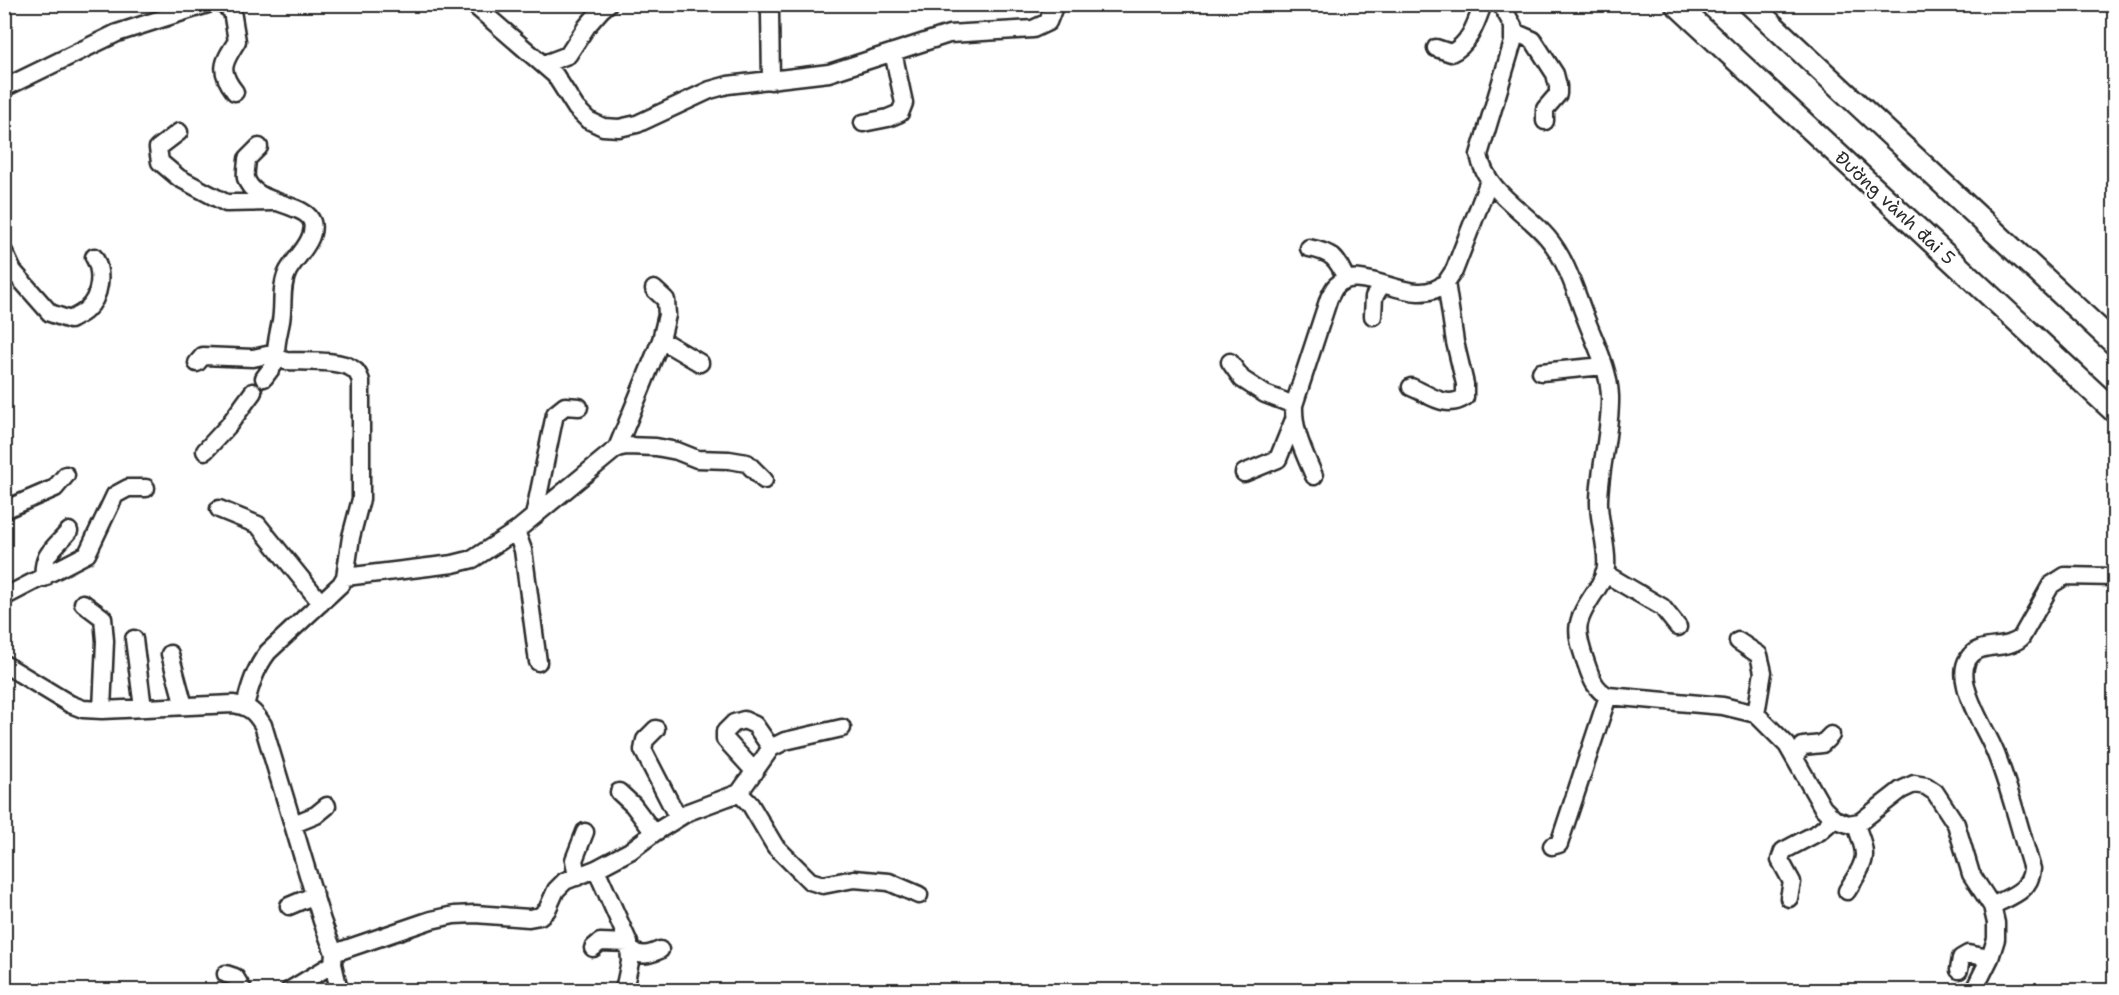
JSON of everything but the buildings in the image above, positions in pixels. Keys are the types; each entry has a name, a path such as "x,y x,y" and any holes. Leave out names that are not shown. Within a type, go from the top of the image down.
{"main road":[{"name":"Đường vành đai 5","path":"1676,4 2115,411"},
{"path":"1750,4 2115,343"}],"street":[{"path":"4,88 117,33 208,4"},
{"path":"222,4 232,12 237,41 225,61 226,79 235,92"},
{"path":"473,4 555,75 576,108 588,120 603,127 619,128 638,124 710,90 728,85 829,73 949,34 1034,29 1048,22 1055,4"},
{"path":"544,64 568,55 587,26 608,4"},
{"path":"767,4 770,12 771,81"},
{"path":"1436,48 1451,53 1461,48 1469,38 1483,4"},
{"path":"1501,4 1507,12 1514,32 1513,42 1479,155 1481,166 1488,181 1547,237 1561,256 1604,366 1610,393 1610,415 1599,498 1606,554 1604,573 1602,582 1582,612 1578,627 1579,642 1593,683 1608,696 1723,706 1756,714 1795,756 1823,808 1834,819 1848,824 1860,822 1901,790 1914,784 1926,786 1935,792 1956,824 1971,874 1992,906 1996,923 1996,939 1990,958 1974,990"},
{"path":"1514,32 1533,40 1555,74 1558,94 1545,109 1545,121"},
{"path":"863,123 900,113 904,104 893,52"},
{"path":"179,132 158,148 160,162 179,178 226,203 277,202"},
{"path":"259,147 247,159 246,177 253,189 262,196 307,214 312,222 309,240 287,272 284,282 278,356 264,378"},
{"path":"1244,473 1278,459 1329,298 1335,286 1346,280 1359,279 1419,293 1434,290 1446,282 1454,271 1488,181"},
{"path":"1309,248 1325,251 1340,263 1346,280"},
{"path":"4,252 13,271 50,313 70,320 87,310 98,294 99,266 94,256"},
{"path":"1411,387 1440,402 1457,402 1465,397 1465,384 1455,342 1446,282"},
{"path":"1373,316 1374,297 1382,285"},
{"path":"617,448 661,340 667,315 666,300 654,289"},
{"path":"661,340 700,363"},
{"path":"197,363 203,356 253,358 278,356 285,360 342,364 357,372 361,381 361,499 351,537 345,577 321,603 268,652 253,677 245,706"},
{"path":"1230,362 1242,379 1294,413"},
{"path":"1541,372 1604,366"},
{"path":"205,451 228,426 253,392"},
{"path":"534,516 555,414 565,406 579,407"},
{"path":"1294,413 1296,435 1314,476"},
{"path":"345,577 453,564 473,559 516,531 617,448 656,447 677,451 697,459 747,463 764,480"},
{"path":"4,510 55,488 66,475"},
{"path":"4,597 87,554 115,495 128,489 146,489"},
{"path":"219,509 258,525 321,603"},
{"path":"44,578 42,567 47,555 69,531"},
{"path":"516,531 523,550 537,662"},
{"path":"1604,573 1662,607 1678,627"},
{"path":"1992,906 2025,888 2031,880 2032,869 1997,755 1967,689 1964,675 1966,662 1973,652 1982,648 2014,644 2021,638 2051,585 2065,576 2115,577"},
{"path":"83,603 103,618 105,641 102,710"},
{"path":"134,639 143,708"},
{"path":"1738,641 1759,655 1763,672 1756,714"},
{"path":"170,654 184,706"},
{"path":"4,664 70,704 83,709 233,704 245,706 255,713 263,725 294,824 334,959 339,990"},
{"path":"1552,846 1559,844 1608,696"},
{"path":"755,772 725,739 725,732 734,723 744,720 755,725 771,748"},
{"path":"290,990 334,959 431,920 454,915 476,914 529,918 540,916 547,910 556,890 565,881 596,869 630,851 688,812 739,793 771,748 801,737 842,728"},
{"path":"656,729 645,740 643,750 678,819"},
{"path":"1795,756 1803,746 1822,744 1831,735"},
{"path":"619,792 633,805 654,833"},
{"path":"739,793 750,804 775,846 810,880 822,885 854,879 889,882 919,895"},
{"path":"294,824 316,815 327,806"},
{"path":"1790,898 1792,882 1780,860 1783,851 1818,832 1834,819"},
{"path":"1847,891 1864,862 1864,846 1855,823"},
{"path":"576,877 574,860 585,832"},
{"path":"596,869 629,946 630,962 624,990"},
{"path":"289,906 315,895"},
{"path":"593,948 600,942 629,946 638,955 649,955 660,950"},
{"path":"1959,970 1961,958 1968,954 1990,958"},
{"path":"226,974 235,977 243,990"}]}
